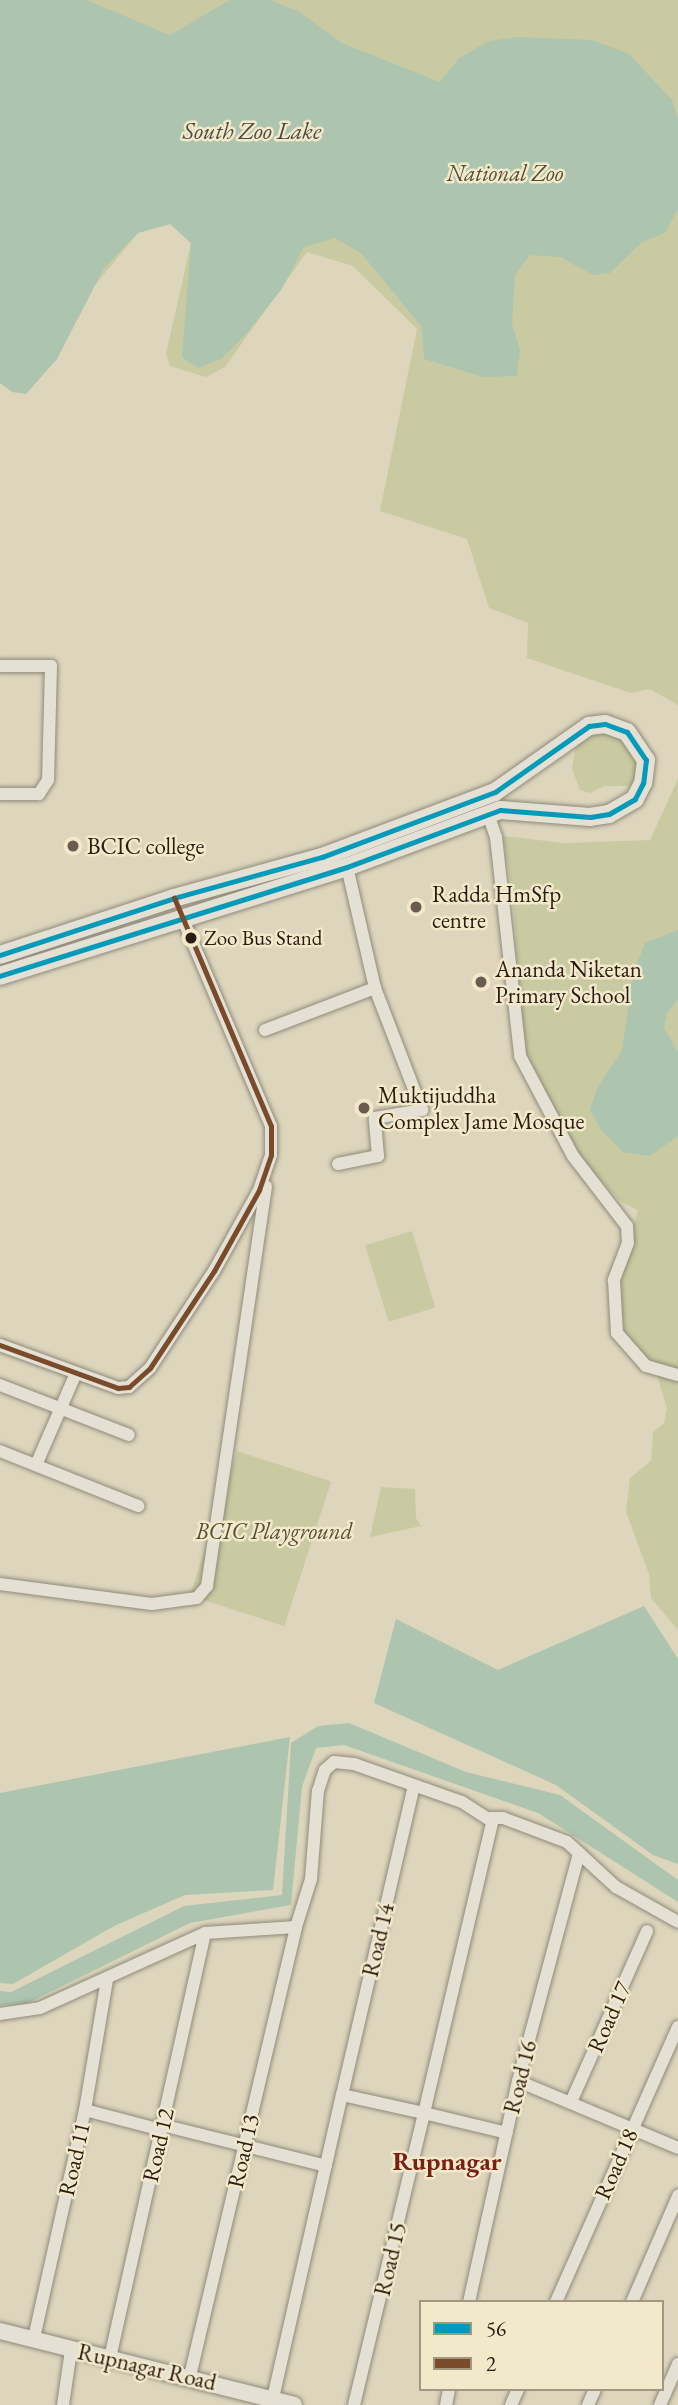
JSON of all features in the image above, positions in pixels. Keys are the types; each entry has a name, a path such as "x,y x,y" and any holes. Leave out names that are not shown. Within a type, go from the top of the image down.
{"main road":[{"path":"0,955 174,898 323,857 495,792 589,726 606,724 627,732 646,760 643,783 635,799 609,814 590,817 494,812 347,867 0,976"},
{"path":"494,812 495,792"},
{"path":"174,898 183,917"}],"street":[{"path":"0,666 51,666 48,780 39,794 0,794"},
{"path":"494,812 520,1056 573,1156 627,1226 628,1243 614,1280 617,1333 646,1366 678,1375"},
{"path":"338,1164 378,1156 375,1118 422,1110 374,988 347,867"},
{"path":"0,1584 152,1604 197,1598 206,1586 271,1154 271,1125 183,917"},
{"path":"265,1030 374,988"},
{"path":"0,1345 118,1388 140,1379 238,1233 271,1154"},
{"path":"36,1465 76,1373"},
{"path":"0,1385 129,1436"},
{"path":"0,1451 138,1506"},
{"name":"Road 13","path":"190,2376 296,1927 311,1879 318,1791 325,1770 343,1761 414,1786"},
{"path":"414,1786 493,1818 567,1842 616,1887 678,1922"},
{"name":"Road 14","path":"326,2166 414,1786"},
{"name":"Road 15","path":"354,2405 438,2062 493,1818"},
{"name":"Road 16","path":"469,2300 518,2081 579,1853"},
{"path":"0,2014 40,2008 107,1980 205,1933 296,1927"},
{"name":"Road 17","path":"571,2102 647,1931"},
{"name":"Road 12","path":"110,2358 205,1933"},
{"name":"Road 11","path":"34,2338 85,2110 107,1980"},
{"name":"Road 18","path":"557,2300 678,2027"},
{"path":"518,2081 633,2126 678,2148"},
{"path":"342,2095 507,2133"},
{"path":"85,2110 326,2166 273,2398"},
{"path":"633,2300 678,2196"},
{"name":"Rupnagar Road","path":"0,2331 71,2350 190,2376 252,2399 273,2398 294,2405"},
{"path":"64,2405 71,2350"},
{"path":"660,2405 678,2364"}],"green space":[{"name":"South Zoo Lake","path":"0,0 678,0 678,705 650,689 631,693 527,658 528,623 489,608 467,539 380,511 417,329 353,266 307,252 225,367 206,377 170,366 166,354 191,243 170,224 138,233 86,296 57,358 26,394 0,379"},
{"path":"610,733 627,744 639,765 637,780 631,786 604,786 590,793 580,790 572,769 576,744 582,737"},
{"path":"678,779 678,1630 651,1598 649,1574 626,1512 630,1478 651,1461 653,1432 664,1423 667,1408 653,1363 631,1346 618,1316 618,1282 638,1210 621,1202 578,1157 523,1051 517,1021 520,993 512,891 503,836 564,843 650,840"},
{"path":"412,1231 435,1308 389,1322 365,1245"},
{"name":"BCIC Playground","path":"237,1451 331,1482 284,1626 190,1596"},
{"path":"381,1487 415,1489 416,1518 421,1526 370,1537"}],"water":[{"name":"South Zoo Lake","path":"0,0 86,0 170,35 230,0 270,0 298,11 342,43 440,82 459,58 489,41 518,37 592,40 629,54 672,100 678,119 678,208 665,233 642,242 610,273 593,275 560,257 530,255 515,275 512,324 520,350 517,376 483,377 424,359 422,327 361,253 335,238 304,247 281,290 247,333 221,359 198,368 182,357 191,243 170,224 138,233 104,268 57,359 26,394 12,392 0,383"},
{"path":"678,930 678,999 667,1013 664,1028 678,1052 678,1136 650,1156 623,1152 602,1131 590,1110 597,1088 622,1050 633,974 645,943"},
{"path":"644,1606 678,1659 678,1864 653,1855 556,1785 374,1703 396,1619 498,1670"},
{"path":"349,1723 466,1772 560,1795 678,1880 678,1902 538,1813 344,1745 316,1748 302,1787 291,1905 190,1923 26,2004 0,2005 0,1991 11,1992 184,1906 282,1895 291,1743 318,1726"},
{"path":"290,1737 273,1890 185,1895 114,1926 13,1984 0,1983 0,1793"}],"transit line":[{"name":"56","path":"0,955 174,898 322,857 495,792 589,726 605,724 627,732 646,760 643,783 635,799 609,814 590,817 500,810 347,867 0,976"},
{"name":"2","path":"0,1345 118,1388 129,1387 150,1368 214,1271 259,1190 271,1155 271,1126 174,898"}],"place":[{"name":"BCIC college","path":"73,846"},
{"name":"Radda HmSfp centre","path":"416,907"},
{"name":"Zoo Bus Stand","path":"191,938"},
{"name":"Ananda Niketan Primary School","path":"481,982"},
{"name":"Muktijuddha Complex Jame Mosque","path":"364,1108"}],"district":[{"name":"Rupnagar","path":"447,2162"}],"park label":[{"name":"National Zoo","path":"505,173"}]}
